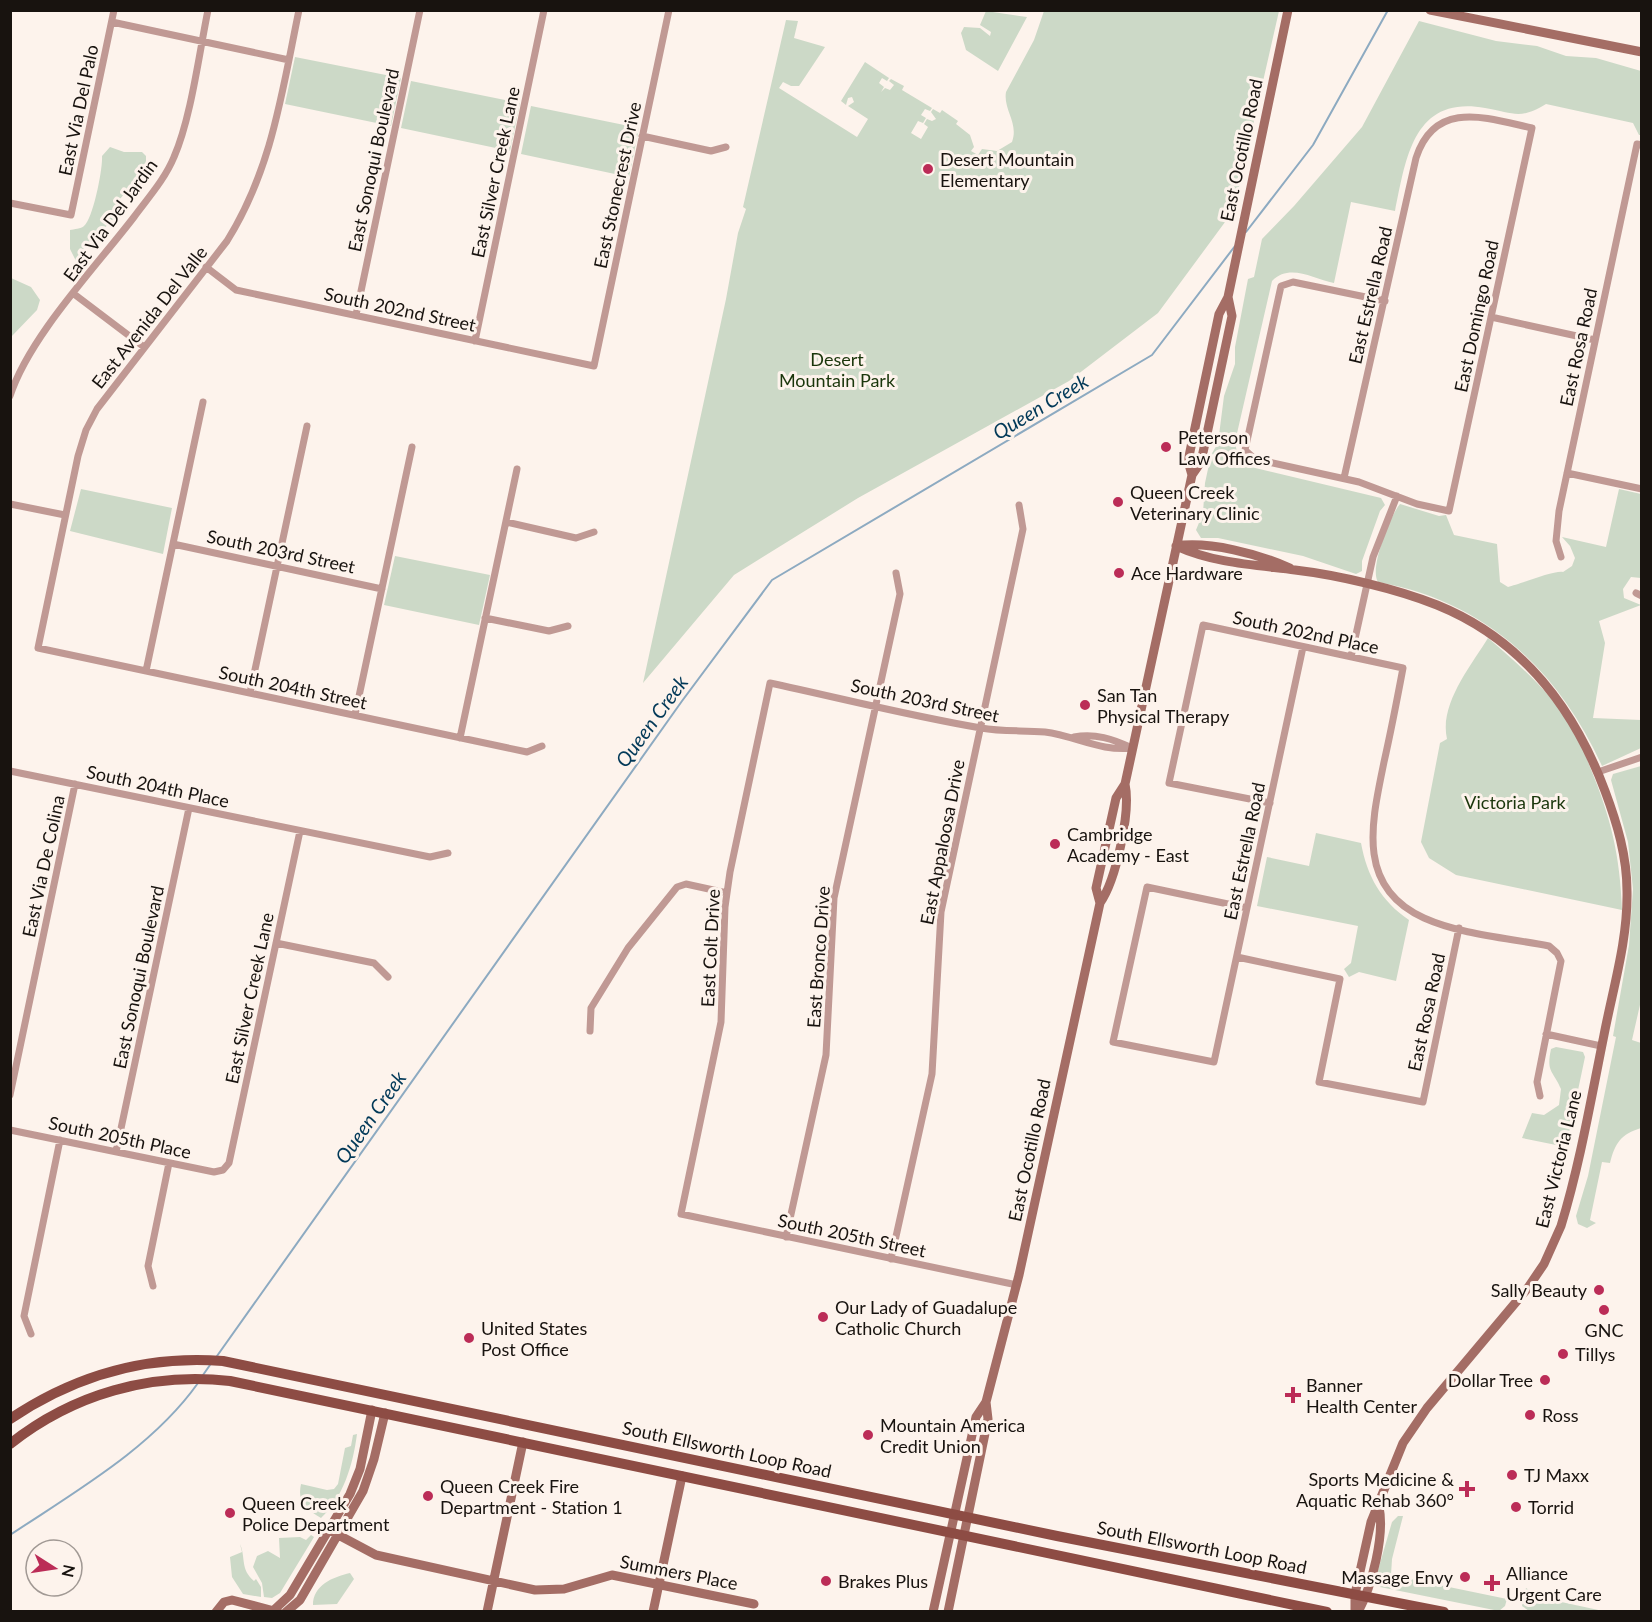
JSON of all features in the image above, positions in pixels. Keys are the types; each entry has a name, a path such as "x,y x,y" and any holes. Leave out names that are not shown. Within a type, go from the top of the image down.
{"main road":[{"name":"South Ellsworth Loop Road","path":"10,1419 54,1393 121,1368 162,1362 211,1360 259,1367 968,1517 1444,1611"},
{"name":"South Ellsworth Loop Road","path":"10,1444 38,1424 82,1401 144,1383 195,1379 247,1384 1327,1611"},
{"path":"523,1442 525,1423"},
{"path":"682,1476 686,1457"}],"street":[{"name":"East Via Del Palo","path":"10,203 71,215 114,10"},
{"name":"East Via Del Jardin","path":"10,396 16,378 34,346 156,188 174,157 208,10"},
{"name":"East Avenida Del Valle","path":"38,648 65,515 86,430 97,409 206,267 244,213 261,175 272,141 299,10"},
{"name":"East Sonoqui Boulevard","path":"356,315 420,10"},
{"name":"East Silver Creek Lane","path":"475,340 544,10"},
{"name":"East Stonecrest Drive","path":"594,366 669,10"},
{"name":"East Ocotillo Road","path":"933,1611 976,1417 986,1402 1017,1286 1100,903 1096,888 1114,805 1125,784 1133,748 1192,475 1188,461 1219,314 1228,297 1288,10"},
{"path":"1430,10 1641,52"},
{"path":"112,22 289,60"},
{"name":"East Estrella Road","path":"1344,478 1416,158 1426,138 1438,125 1456,117 1470,116 1532,128"},
{"name":"East Domingo Road","path":"1396,496 1449,511 1532,128"},
{"path":"642,136 711,151 726,147"},
{"name":"East Rosa Road","path":"1562,557 1556,541 1556,527 1595,340 1640,144"},
{"name":"South 202nd Street","path":"206,267 236,290 594,366"},
{"path":"1351,657 1373,557 1396,496 1344,478 1255,459 1247,454 1245,446 1278,291 1284,283 1293,282 1385,302"},
{"path":"74,294 144,347"},
{"path":"1491,318 1595,340"},
{"path":"146,671 203,402"},
{"path":"250,693 307,426"},
{"path":"355,715 412,447"},
{"path":"460,738 517,469"},
{"path":"1567,473 1641,489"},
{"path":"10,504 65,515"},
{"name":"East Appaloosa Drive","path":"891,1258 932,1074 941,912 1023,529 1019,505"},
{"path":"506,522 576,538 594,532"},
{"name":"East Victoria Lane","path":"1176,546 1194,543 1260,557 1294,570 1366,585 1439,605 1491,633 1527,664 1559,700 1575,724 1598,772 1619,832 1628,889 1623,941 1570,1192 1550,1252 1517,1302 1450,1380 1411,1430 1395,1459 1379,1507 1371,1522 1355,1594 1357,1611"},
{"name":"South 203rd Street","path":"173,544 382,589"},
{"name":"East Bronco Drive","path":"786,1237 826,1055 834,898 900,594 896,573"},
{"path":"485,618 549,631 568,626"},
{"name":"South 202nd Place","path":"1270,803 1169,783 1203,625 1403,668 1373,819 1373,855 1380,877 1408,909 1424,918 1459,928"},
{"name":"East Estrella Road","path":"1247,908 1147,887 1113,1042 1214,1062 1303,647"},
{"name":"South 204th Street","path":"38,648 527,752 542,746"},
{"name":"South 203rd Street","path":"770,683 980,728 1043,732 1074,737 1087,744 1113,750 1133,748"},
{"name":"East Colt Drive","path":"681,1214 721,1023 727,893 770,683"},
{"path":"1598,772 1641,757"},
{"name":"South 204th Place","path":"10,771 430,857 448,854"},
{"name":"East Via De Colina","path":"10,1095 75,784"},
{"name":"East Sonoqui Boulevard","path":"116,1152 189,808"},
{"name":"East Silver Creek Lane","path":"223,1170 229,1162 300,831"},
{"path":"590,1031 591,1008 621,958 677,887 687,884 727,893"},
{"path":"1459,928 1549,946 1557,952 1561,961 1537,1082 1540,1096"},
{"name":"East Rosa Road","path":"1237,957 1340,978 1320,1082 1423,1102 1459,928"},
{"path":"276,943 374,963 388,977"},
{"path":"1546,1034 1601,1046"},
{"name":"South 205th Place","path":"10,1130 214,1172 223,1170"},
{"path":"30,1334 24,1316 60,1140"},
{"path":"153,1286 148,1266 169,1163"},
{"name":"South 205th Street","path":"681,1214 1017,1286"},
{"name":"East Ocotillo Road","path":"948,1611 988,1419 986,1402"},
{"path":"286,1611 300,1600 356,1481 372,1410"},
{"path":"216,1611 219,1605 232,1600 277,1610 290,1595 366,1482 384,1413"},
{"path":"487,1611 523,1442"},
{"path":"653,1611 661,1583 682,1476"},
{"name":"East Victoria Lane","path":"1357,1611 1366,1596 1383,1523 1379,1507"},
{"name":"Summers Place","path":"333,1533 376,1555 493,1582 549,1591 612,1575 661,1583 754,1604"}],"green space":[{"path":"986,11 1027,17 998,71 966,50 961,33 964,27 980,28 990,36 991,32 980,25"},
{"name":"Desert Mountain Park","path":"1044,11 1279,11 1239,187 1228,218 1158,313 1069,381 858,498 734,575 643,683 726,299 738,233 746,209 743,207 786,20 798,21 794,38 825,47 799,86 791,86 783,82 779,88 857,137 868,119 848,106 854,102 852,97 848,98 846,105 841,101 865,62 889,78 887,81 882,78 879,83 884,87 881,92 885,88 890,90 894,85 889,81 891,79 904,86 902,90 932,108 930,111 925,109 921,115 926,118 923,123 918,121 911,133 921,139 928,127 924,124 927,119 932,121 936,119 931,112 933,109 940,113 942,110 958,121 956,124 970,135 974,147 971,151 978,155 982,149 997,151 1012,142 1014,129 1006,92 1034,40"},
{"path":"1419,21 1496,41 1537,46 1566,56 1596,58 1641,71 1641,135 1633,123 1546,104 1523,114 1461,107 1442,111 1428,121 1417,135 1409,152 1395,211 1351,202 1334,283 1294,273 1286,273 1272,281 1235,442 1238,458 1251,467 1381,498 1385,505 1380,511 1362,561 1362,571 1356,574 1303,556 1218,538 1201,538 1196,530 1203,513 1205,483 1211,455 1218,443 1224,396 1235,364 1235,347 1248,279 1254,277 1262,239 1294,206 1362,127"},
{"path":"295,57 401,78 391,126 285,104"},
{"path":"411,81 520,103 510,151 401,128"},
{"path":"531,106 639,128 629,177 521,154"},
{"path":"110,147 124,152 142,152 146,156 146,167 120,199 112,221 87,244 76,261 70,249 70,230 83,227 91,214 97,193 102,156"},
{"path":"11,278 31,287 40,300 37,310 11,337"},
{"path":"81,489 172,508 163,554 70,531"},
{"path":"1619,489 1641,494 1641,578 1631,577 1623,589 1624,598 1641,605 1599,621 1605,643 1593,718 1641,720 1641,748 1602,766 1584,731 1563,699 1540,670 1513,645 1484,623 1452,605 1416,591 1378,582 1376,566 1386,531 1400,504 1439,516 1446,515 1454,535 1497,544 1500,582 1508,587 1545,575 1563,572 1572,566 1575,558 1570,546 1562,537 1606,547"},
{"path":"395,556 490,575 479,625 384,605"},
{"name":"Victoria Park","path":"1488,638 1541,687 1577,737 1609,820 1617,854 1622,910 1456,875 1429,858 1421,842 1440,743 1447,739 1446,726 1452,699 1465,673"},
{"path":"1641,766 1642,996 1632,1040 1641,1043 1641,1128 1628,1133 1620,1140 1610,1163 1602,1162 1590,1220 1596,1223 1587,1228 1578,1224 1576,1216 1588,1176 1616,1037 1613,1036 1629,945 1633,889 1628,842 1611,780 1613,774"},
{"path":"1316,833 1361,843 1371,877 1377,887 1391,905 1409,920 1396,981 1359,972 1349,977 1344,969 1351,963 1358,926 1257,906 1267,857 1309,866"},
{"path":"1556,1047 1583,1052 1585,1057 1566,1147 1522,1138 1532,1113 1544,1115 1559,1105 1561,1089 1549,1063 1551,1049"},
{"path":"357,1434 346,1480 335,1501 321,1518 304,1505 300,1496 301,1484 327,1490 334,1489 338,1484 345,1448 351,1446 353,1435"},
{"path":"1398,1516 1403,1516 1392,1559 1391,1575 1507,1599 1505,1606 1499,1611 1380,1587 1376,1577 1392,1522"},
{"path":"311,1535 314,1537 280,1593 272,1598 264,1597 262,1583 253,1567 257,1556 268,1551 280,1558 279,1538 300,1537 306,1540"},
{"path":"240,1544 242,1549 245,1568 250,1577 254,1581 256,1579 261,1587 261,1597 243,1594 232,1577 230,1557 242,1552"},
{"path":"350,1573 354,1579 337,1604 313,1605 316,1592 320,1587 337,1577"},
{"path":"1526,1588 1529,1590 1529,1595 1603,1611 1529,1611 1522,1606"}],"waterway":[{"name":"Queen Creek","path":"1246,232 1313,145 1388,10"},
{"name":"Queen Creek","path":"217,1356 682,701 772,580 1152,355 1235,246"},
{"name":"Queen Creek","path":"203,1375 210,1365"},
{"name":"Queen Creek","path":"10,1535 86,1485 136,1448 179,1406 198,1383"}],"place":[{"name":"Desert Mountain Elementary","path":"928,169"},
{"name":"Peterson Law Offices","path":"1166,447"},
{"name":"Queen Creek Veterinary Clinic","path":"1118,502"},
{"name":"Ace Hardware","path":"1119,573"},
{"name":"San Tan Physical Therapy","path":"1085,705"},
{"name":"Cambridge Academy - East","path":"1055,844"},
{"name":"Sally Beauty","path":"1599,1290"},
{"name":"GNC","path":"1604,1310"},
{"name":"Our Lady of Guadalupe Catholic Church","path":"823,1317"},
{"name":"United States Post Office","path":"469,1338"},
{"name":"Tillys","path":"1563,1354"},
{"name":"Dollar Tree","path":"1545,1380"},
{"name":"Banner Health Center","path":"1293,1395"},
{"name":"Ross","path":"1530,1415"},
{"name":"Mountain America Credit Union","path":"868,1435"},
{"name":"TJ Maxx","path":"1512,1475"},
{"name":"Sports Medicine & Aquatic Rehab 360°","path":"1467,1489"},
{"name":"Queen Creek Fire Department - Station 1","path":"428,1496"},
{"name":"Torrid","path":"1516,1507"},
{"name":"Queen Creek Police Department","path":"230,1513"},
{"name":"Massage Envy","path":"1465,1577"},
{"name":"Brakes Plus","path":"826,1581"},
{"name":"Alliance Urgent Care","path":"1492,1583"}]}
